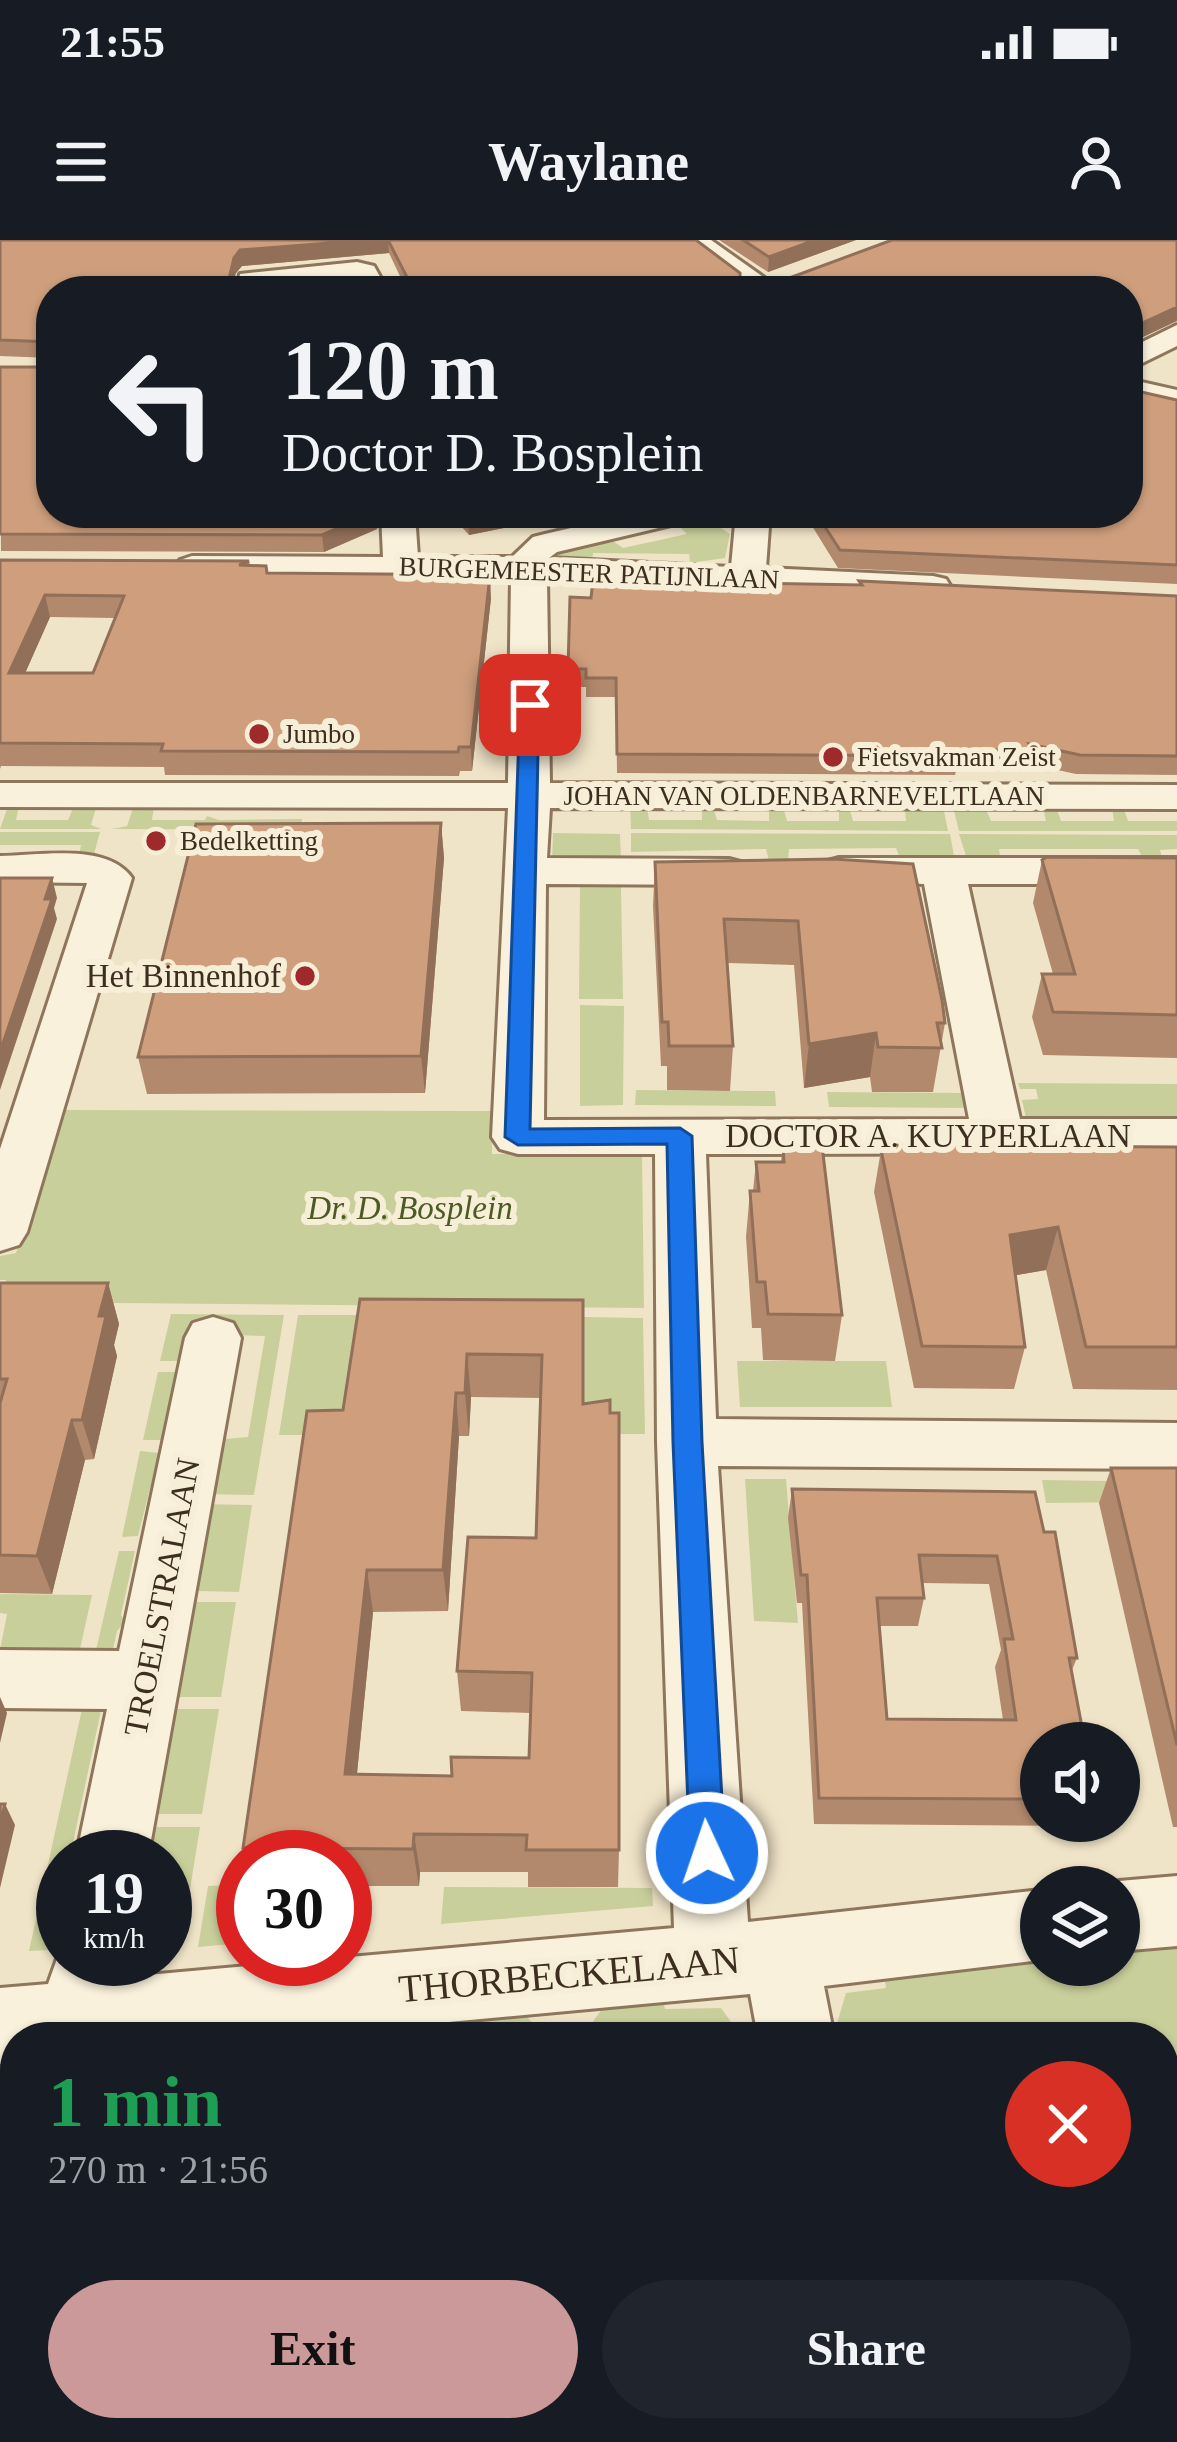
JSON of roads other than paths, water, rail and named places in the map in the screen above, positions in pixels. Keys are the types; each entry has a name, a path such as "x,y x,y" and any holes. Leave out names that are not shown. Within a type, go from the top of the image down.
{"street":[{"path":"694,240 750,276"},
{"path":"275,276 357,270 367,276"},
{"path":"1143,353 1177,334"},
{"path":"1143,391 1177,399"},
{"path":"399,528 401,566"},
{"path":"614,528 544,544 529,557 524,872 1177,872"},
{"path":"748,577 752,528"},
{"name":"BURGEMEESTER PATIJNLAAN","path":"165,567 532,568 962,588"},
{"name":"JOHAN VAN OLDENBARNEVELTLAAN","path":"0,795 1177,797"},
{"path":"0,869 95,869 110,878 0,1232"},
{"path":"943,871 998,1136"},
{"name":"DOCTOR A. KUYPERLAAN","path":"524,872 518,1137 1177,1136"},
{"path":"680,1136 687,1442 712,1944 750,1957"},
{"name":"TROELSTRALAAN","path":"117,1830 214,1338"},
{"path":"687,1442 1177,1446"},
{"path":"0,1679 146,1680"},
{"path":"1140,1914 1177,1911"},
{"name":"THORBECKELAAN","path":"9,2022 84,1989 750,1957 1020,1927"},
{"name":"THORBECKELAAN","path":"750,1957 787,2022"}],"place":[{"name":"Jumbo","path":"259,734"},
{"name":"Fietsvakman Zeist","path":"833,757"},
{"name":"Bedelketting","path":"156,841"},
{"name":"Het Binnenhof","path":"305,976"}],"park label":[{"name":"Dr. D. Bosplein","path":"410,1208"}]}
